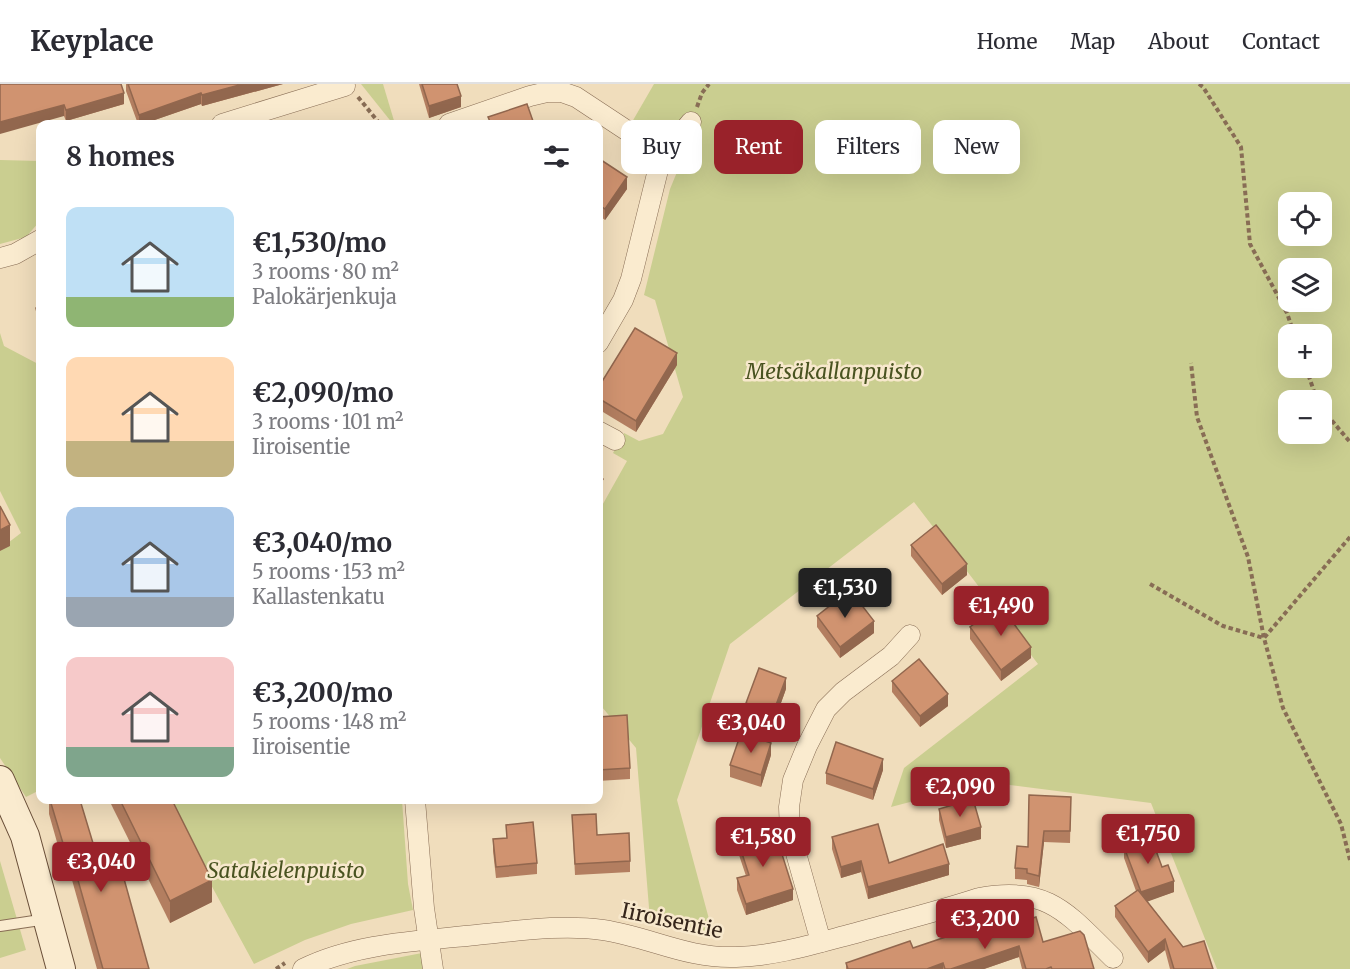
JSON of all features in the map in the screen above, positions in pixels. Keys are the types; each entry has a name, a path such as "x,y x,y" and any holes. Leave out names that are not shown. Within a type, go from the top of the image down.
{"street":[{"path":"235,120 345,86"},
{"path":"461,120 530,96 547,92 562,92 576,97 621,126"},
{"path":"603,334 623,300 631,279 657,174"},
{"path":"0,258 15,254 36,242"},
{"path":"821,942 790,832 789,807 793,780 826,709 843,692 891,656 910,635"},
{"path":"0,780 25,836 61,969"},
{"path":"415,804 428,940 433,969"},
{"name":"Iiroisentie","path":"303,969 315,963 388,945 530,929 603,930 699,955 736,957 766,955 979,898 1004,894 1029,896 1050,903 1070,916 1113,958"}],"lane":[{"path":"0,926 49,918"}],"path":[{"path":"692,120 702,93 709,84"},
{"path":"1199,84 1241,147 1251,244 1291,324"},
{"path":"345,86 362,100 377,120"},
{"path":"1191,363 1197,417 1248,557 1264,639 1283,708 1341,824 1350,860"},
{"path":"1332,421 1350,442"},
{"path":"1264,639 1350,537"},
{"path":"1150,584 1223,626 1264,639"}],"green space":[{"path":"361,84 383,84 394,120 390,120"},
{"name":"Metsäkallanpuisto","path":"654,84 1350,84 1350,969 1217,969 1151,803 986,782 891,807 904,768 1038,664 914,502 730,644 677,800 713,934 650,920 636,748 603,708 603,504 627,461 613,453 624,433 639,441 663,434 683,397 655,300 644,295 670,189 676,174 702,174 702,120 633,120"},
{"path":"0,160 36,161 36,226 26,237 0,244"},
{"path":"0,333 4,346 36,363 36,792 26,797 0,758 0,549 21,533 0,491"},
{"name":"Satakielenpuisto","path":"167,804 402,804 408,884 413,910 351,924 305,940 254,964"},
{"path":"0,861 26,950 0,958"},
{"path":"422,953 425,969 347,969 355,966"}],"building":[{"path":"0,84 121,84 124,93 66,110 64,105 0,122"},
{"path":"128,84 243,84 202,95 201,93 139,115"},
{"path":"422,84 457,84 461,96 429,106"},
{"path":"527,104 533,120 489,120 488,117"},
{"path":"603,161 627,177 605,209 603,208"},
{"path":"635,328 677,353 636,421 603,401 603,380"},
{"path":"0,506 10,525 0,530"},
{"path":"936,525 967,564 942,584 911,545"},
{"path":"850,590 874,621 840,647 817,616"},
{"path":"1000,605 1031,647 1001,670 970,627"},
{"path":"919,659 948,694 920,716 892,681"},
{"path":"759,668 786,678 773,713 746,703"},
{"path":"627,715 630,768 603,770 603,717"},
{"path":"741,733 771,743 761,775 730,765"},
{"path":"836,742 883,759 873,789 826,773"},
{"path":"1029,795 1071,797 1070,831 1044,831 1039,876 1027,873 1027,869 1015,868 1017,846 1028,847"},
{"path":"973,799 981,827 946,837 939,809"},
{"path":"51,804 81,804 102,873 121,868 149,969 103,969 72,859 68,860"},
{"path":"122,804 174,804 212,880 170,901"},
{"path":"596,814 597,835 629,833 630,861 575,864 572,815"},
{"path":"533,822 537,863 496,867 493,839 507,838 506,825"},
{"path":"878,824 889,863 943,844 949,864 868,887 861,861 841,867 832,837"},
{"path":"774,829 793,889 746,904 737,878 749,875 738,841"},
{"path":"1151,837 1162,867 1168,865 1174,881 1141,892 1124,847"},
{"path":"1138,890 1183,947 1204,941 1213,969 1174,969 1165,939 1148,952 1115,906"},
{"path":"1036,917 1043,942 1080,931 1084,935 1094,969 1052,969 1051,967 1026,969 1019,946 951,969 945,969 943,963 927,969 848,969 846,963 910,941 913,948 993,921 996,929"}]}
